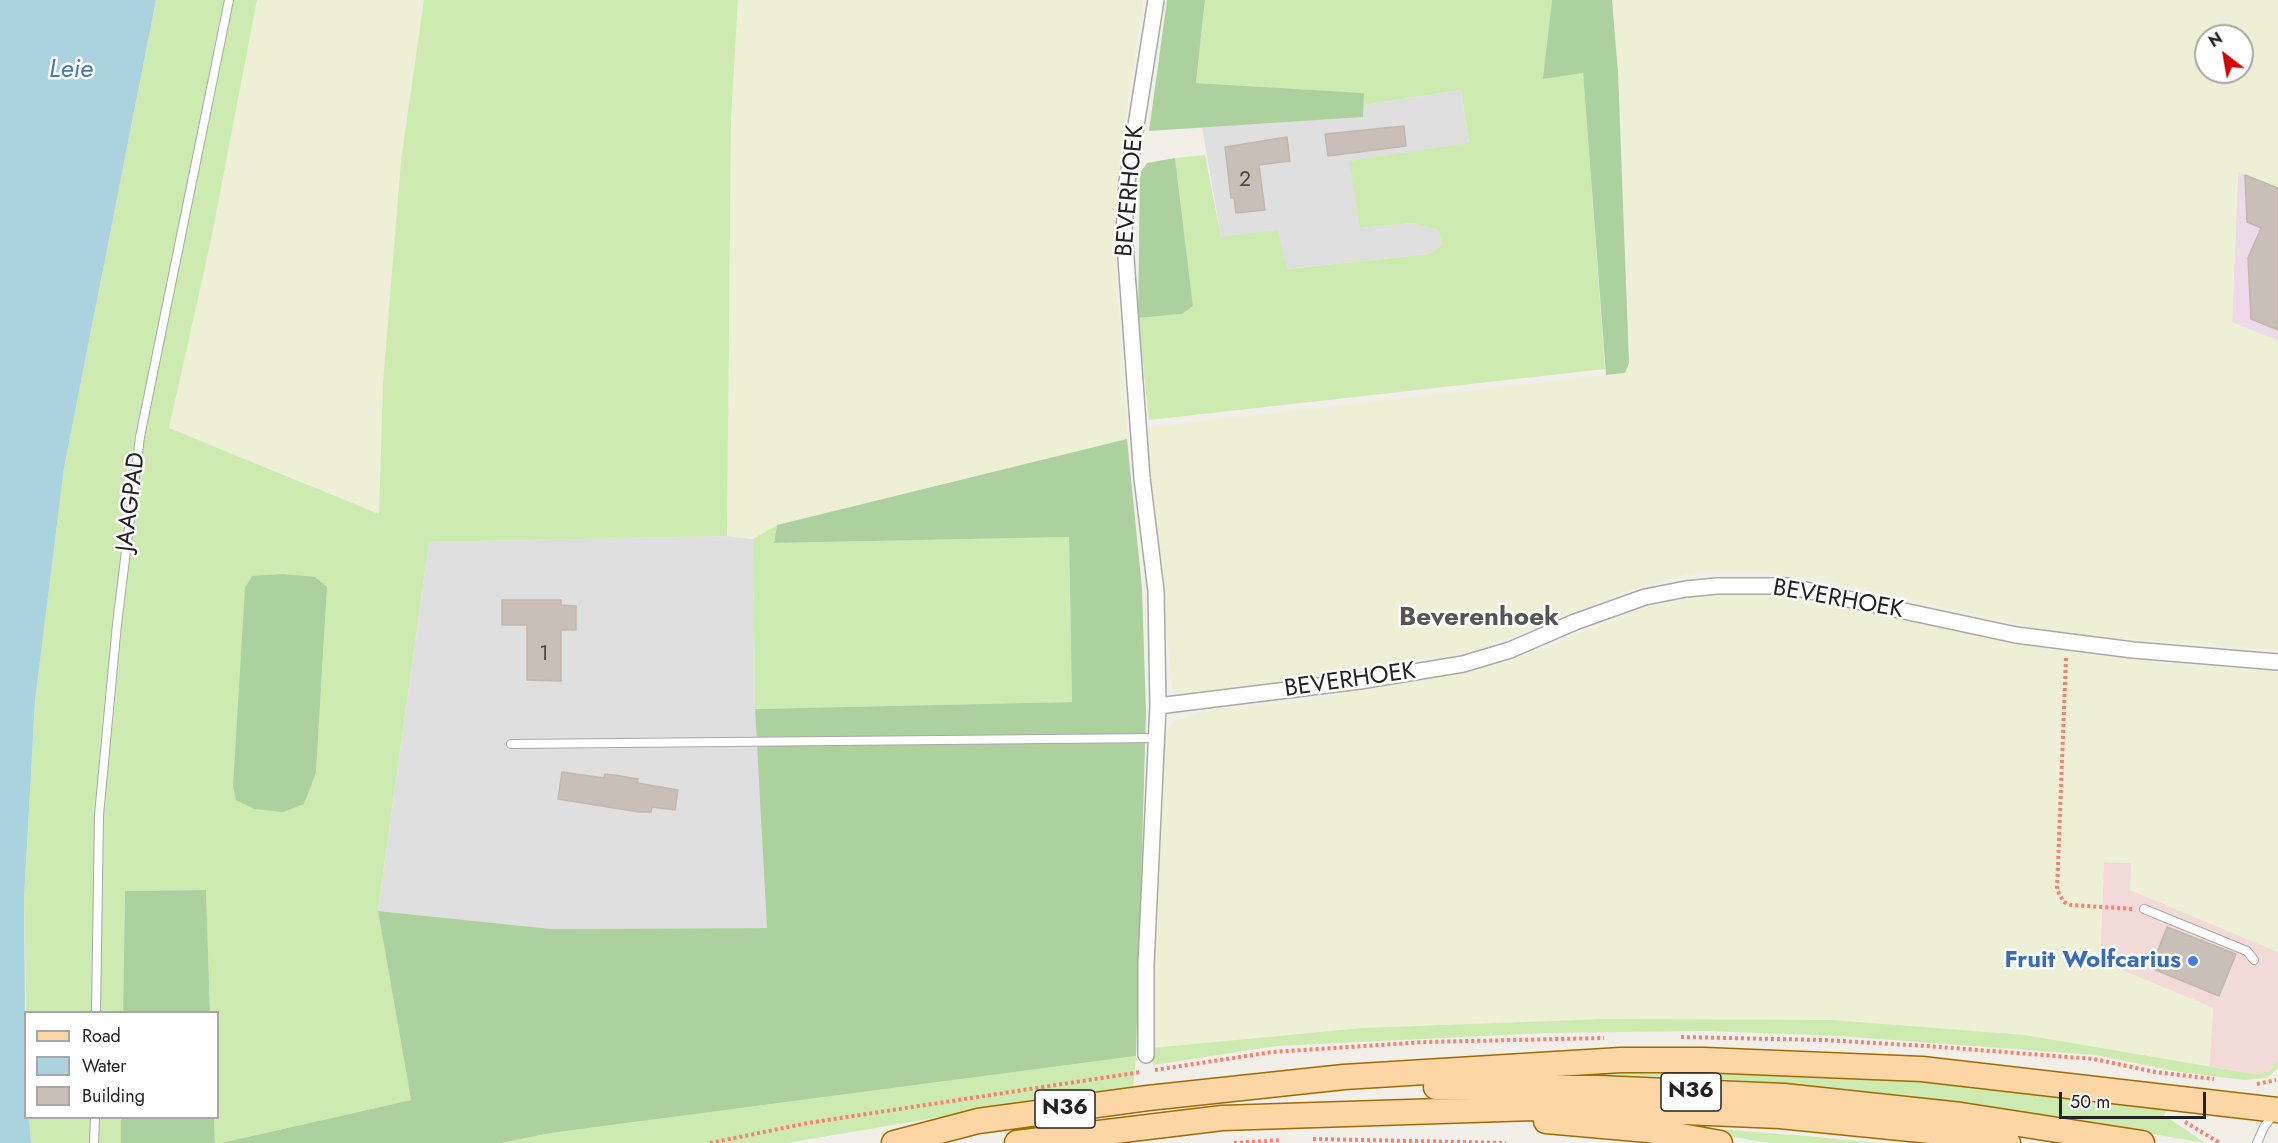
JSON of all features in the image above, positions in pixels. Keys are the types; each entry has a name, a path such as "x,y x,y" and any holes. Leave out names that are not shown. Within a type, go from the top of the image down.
{"main road":[{"path":"1238,1090 1344,1077 1621,1060 1704,1060 1922,1069 2278,1110"},
{"name":"N36","path":"894,1143 978,1121 1148,1098 1238,1090 1467,1086 1598,1088 1784,1096 1960,1115 2142,1143"},
{"name":"N36","path":"1017,1143 1222,1118 1565,1107 1780,1116 1970,1136 2008,1143"},
{"path":"1430,1110 1648,1130 1719,1143"}],"street":[{"name":"BEVERHOEK","path":"1146,1055 1146,964 1158,706 1156,591 1142,478 1124,231 1127,182 1156,0"},
{"name":"BEVERHOEK","path":"1158,706 1348,682 1463,664 1510,650 1575,622 1645,597 1686,589 1718,586 1787,586 2016,635 2066,642 2278,662"}],"lane":[{"name":"JAAGPAD","path":"96,1011 99,815 117,624 140,437 229,0"},
{"path":"511,744 1157,738"},
{"path":"2144,909 2247,951 2254,960"},
{"path":"2257,1143 2264,1127 2278,1110"},
{"path":"94,1143 95,1119"}],"path":[{"path":"2066,642 2057,890 2064,902 2071,905 2144,909"},
{"path":"2176,1117 2220,1143"},
{"path":"1234,1143 1286,1139"},
{"path":"1307,1139 1506,1143"}],"shaded area":[{"path":"1461,90 1469,144 1350,161 1360,228 1412,223 1438,230 1442,244 1429,254 1286,269 1221,237 1202,127 1362,117 1363,105"},
{"path":"2238,171 2278,188 2278,341 2232,323"},
{"path":"727,536 753,539 755,709 768,928 552,929 378,911 429,542"},
{"path":"2104,862 2131,863 2131,890 2278,952 2278,1061 2269,1072 2254,1074 2209,1066 2213,1008 2100,961"}],"green space":[{"path":"156,0 257,0 211,240 169,428 379,514 383,383 401,160 424,0 738,0 731,120 727,536 429,542 378,910 411,1100 215,1143 214,1119 219,1119 219,1011 210,1011 206,890 125,891 123,1011 26,1011 24,899 35,701 64,468","holes":["327,587 316,773 304,804"]},
{"path":"257,0 424,0 401,160 383,383 380,514 169,428 211,240"},
{"path":"738,0 1143,0 1121,146 1114,234 1127,439 777,525 753,539 727,536 731,120"},
{"path":"1167,0 1205,0 1196,83 1364,93 1363,117 1149,131"},
{"path":"1205,0 1552,0 1544,79 1583,72 1605,369 1149,420 1138,318 1182,314 1193,306 1175,158 1205,155 1221,237 1278,230 1287,269 1429,254 1442,244 1438,230 1412,223 1360,228 1349,161 1469,143 1461,90 1363,105 1363,93 1196,83"},
{"path":"1552,0 1612,0 1618,72 1629,363 1625,373 1606,375 1583,73 1543,79"},
{"path":"1612,0 2278,0 2278,188 2238,172 2232,322 2278,341 2278,650 2062,634 1830,581 1768,572 1697,572 1633,589 1476,650 1211,694 1173,693 1145,428 1625,373 1618,72"},
{"path":"1175,158 1193,306 1182,314 1138,318 1140,173 1147,163"},
{"path":"1127,439 1142,588 1146,713 1136,1056 551,1133 501,1143 221,1143 411,1100 378,911 552,929 767,928 755,709 1072,702 1069,537 774,543 777,525"},
{"path":"777,525 774,543 1069,537 1072,702 755,709 753,539"},
{"path":"283,574 315,577 327,587 316,773 304,804 283,812 254,809 236,800 233,786 245,588 252,576"},
{"path":"1759,593 1821,598 2049,649 2162,663 2278,671 2278,952 2130,890 2131,863 2104,862 2100,961 2213,1008 2209,1066 2025,1035 1833,1020 1604,1019 1362,1028 1152,1048 1165,732 1173,721 1210,710 1290,703 1463,672 1512,660 1636,610 1690,598"},
{"path":"206,890 210,1011 123,1011 125,891"},
{"path":"1604,1019 1833,1020 2025,1035 2254,1074 2269,1072 2278,1061 2278,1068 2267,1078 2245,1080 2179,1072 2095,1055 1838,1036 1706,1031 1546,1033 1277,1046 1154,1065 1151,1061 1152,1048 1362,1028"},
{"path":"1136,1056 1133,1090 975,1111 787,1143 501,1143 551,1133"},
{"path":"1743,1068 1935,1079 2170,1106 2164,1115 2205,1143 2020,1111 1833,1088 1709,1078 1537,1073"},
{"path":"29,1119 121,1119 121,1143 31,1143"},
{"path":"121,1119 214,1119 215,1143 121,1143"},
{"path":"1706,1128 1878,1143 1769,1143 1705,1132"}],"water":[{"name":"Leie","path":"0,0 156,0 64,468 35,701 24,899 24,1119 29,1119 31,1143 0,1143"}],"building":[{"path":"1404,126 1406,146 1328,156 1325,134"},
{"path":"1287,137 1290,161 1259,165 1265,210 1236,213 1234,197 1231,198 1225,147"},
{"path":"2245,175 2278,188 2278,330 2251,319 2248,258 2261,228 2247,222"},
{"path":"502,600 561,600 561,605 576,606 576,630 561,630 561,681 527,680 527,625 502,625"},
{"path":"562,772 604,778 605,774 614,775 638,779 637,783 678,790 675,810 652,807 651,812 639,812 558,799"},
{"name":"Fruit Wolfcarius","path":"2167,927 2236,954 2219,996 2151,968"}],"place":[{"name":"Fruit Wolfcarius","path":"2193,961"}],"district":[{"name":"Beverenhoek","path":"1479,619"}]}
